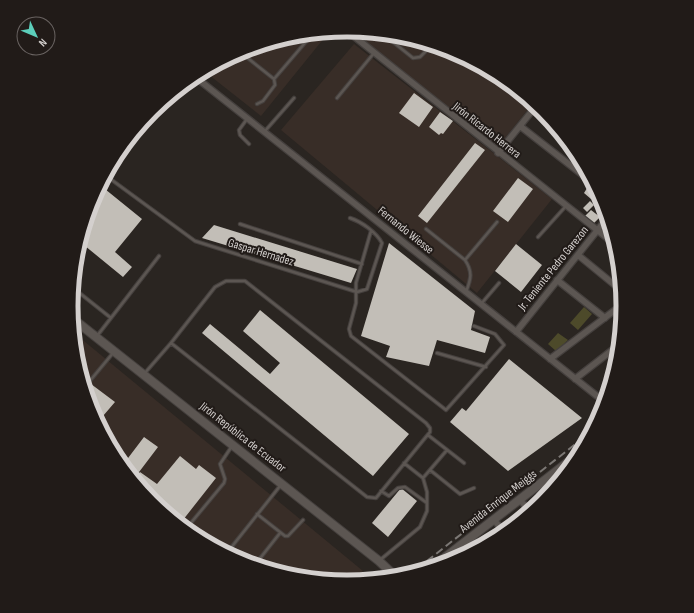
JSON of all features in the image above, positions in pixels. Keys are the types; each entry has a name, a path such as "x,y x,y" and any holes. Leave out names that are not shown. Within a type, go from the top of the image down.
{"street":[{"name":"Jirón Ricardo Herrera","path":"355,37 498,153 607,238"},
{"name":"Fernando Wiesse","path":"200,80 575,379 601,396"},
{"path":"498,153 532,111"},
{"path":"520,126 582,175"},
{"name":"Jr. Teniente Pedro Garezon","path":"516,332 603,224"},
{"path":"578,255 616,286"},
{"path":"557,280 605,318"},
{"path":"550,359 616,309"},
{"name":"Jirón República de Ecuador","path":"78,324 144,374 379,561 391,573"},
{"path":"575,379 613,350"},
{"name":"Avenida Enrique Meiggs","path":"449,555 566,464"},
{"path":"520,500 527,507"},
{"path":"494,520 501,528"},
{"path":"466,541 470,546"},
{"path":"383,574 388,570"}],"lane":[{"path":"274,79 308,40"},
{"path":"391,41 413,58 420,58 428,49"},
{"path":"337,98 374,53"},
{"path":"246,57 274,79 275,86 264,101 257,104"},
{"path":"264,132 294,98"},
{"path":"247,118 239,130 240,135 250,144"},
{"name":"Gaspar Hernadez","path":"110,179 195,241 357,292"},
{"path":"538,237 566,206"},
{"path":"350,218 358,221 371,231 382,243 367,289 357,292"},
{"path":"466,260 497,222"},
{"path":"240,224 362,264"},
{"path":"426,229 466,260 472,275 465,292"},
{"path":"371,231 356,284 357,292 348,329 351,336 446,410 486,367 504,344 495,334 474,326"},
{"path":"96,337 159,256"},
{"path":"144,374 216,287 226,280 245,281 253,285 426,423 430,428 428,435 376,498 367,497 171,343"},
{"path":"481,304 499,283"},
{"path":"78,292 111,318"},
{"path":"89,382 114,351"},
{"path":"438,353 486,367"},
{"path":"428,435 464,463"},
{"path":"190,525 224,483 225,479 220,464 233,445"},
{"path":"379,561 420,527 425,519 427,503 424,478 447,450"},
{"path":"404,463 424,478"},
{"path":"430,470 460,494 474,488"},
{"path":"230,549 282,484"},
{"path":"381,491 389,496 398,488 405,487 427,503"},
{"path":"257,514 280,533 288,536 303,520"},
{"path":"258,561 280,533"}],"shaded area":[{"path":"324,38 261,116 209,75 260,51 294,42"},
{"path":"361,38 400,42 434,51 482,73 497,82 525,104 529,108 497,148"},
{"path":"354,44 552,199 477,293 281,130"},
{"path":"584,307 592,314 578,330 570,323"},
{"path":"558,333 568,340 556,351 548,344"},
{"path":"79,337 363,571 359,575 312,574 260,562 212,540 197,531 169,509 133,471 105,426 87,376"}],"building":[{"path":"414,93 433,107 419,127 399,113"},
{"path":"440,112 453,121 443,134 441,133 439,135 429,127"},
{"path":"475,143 485,150 427,223 418,216"},
{"path":"518,178 533,189 508,222 493,211"},
{"path":"588,186 593,197 591,199 584,193"},
{"path":"104,189 142,219 115,252 132,267 123,277 85,246 92,220"},
{"path":"590,201 594,205 587,212 583,208"},
{"path":"591,210 600,217 594,223 585,216"},
{"path":"214,225 357,269 351,283 202,238"},
{"path":"389,243 475,311 471,330 490,337 485,353 437,340 429,366 386,357 390,346 361,336"},
{"path":"516,244 542,265 521,292 495,271"},
{"path":"260,310 409,434 373,476 202,333 210,324 270,374 280,363 243,331"},
{"path":"509,359 582,418 508,471 450,422 462,408 466,411"},
{"path":"91,384 115,402 101,418 98,410 90,385"},
{"path":"144,437 158,447 137,475 126,461"},
{"path":"180,456 196,469 199,465 216,478 183,520 156,497 137,476 140,472 157,484"},
{"path":"401,488 417,501 388,537 372,523"}],"railway":[{"path":"421,566 581,440"}]}
